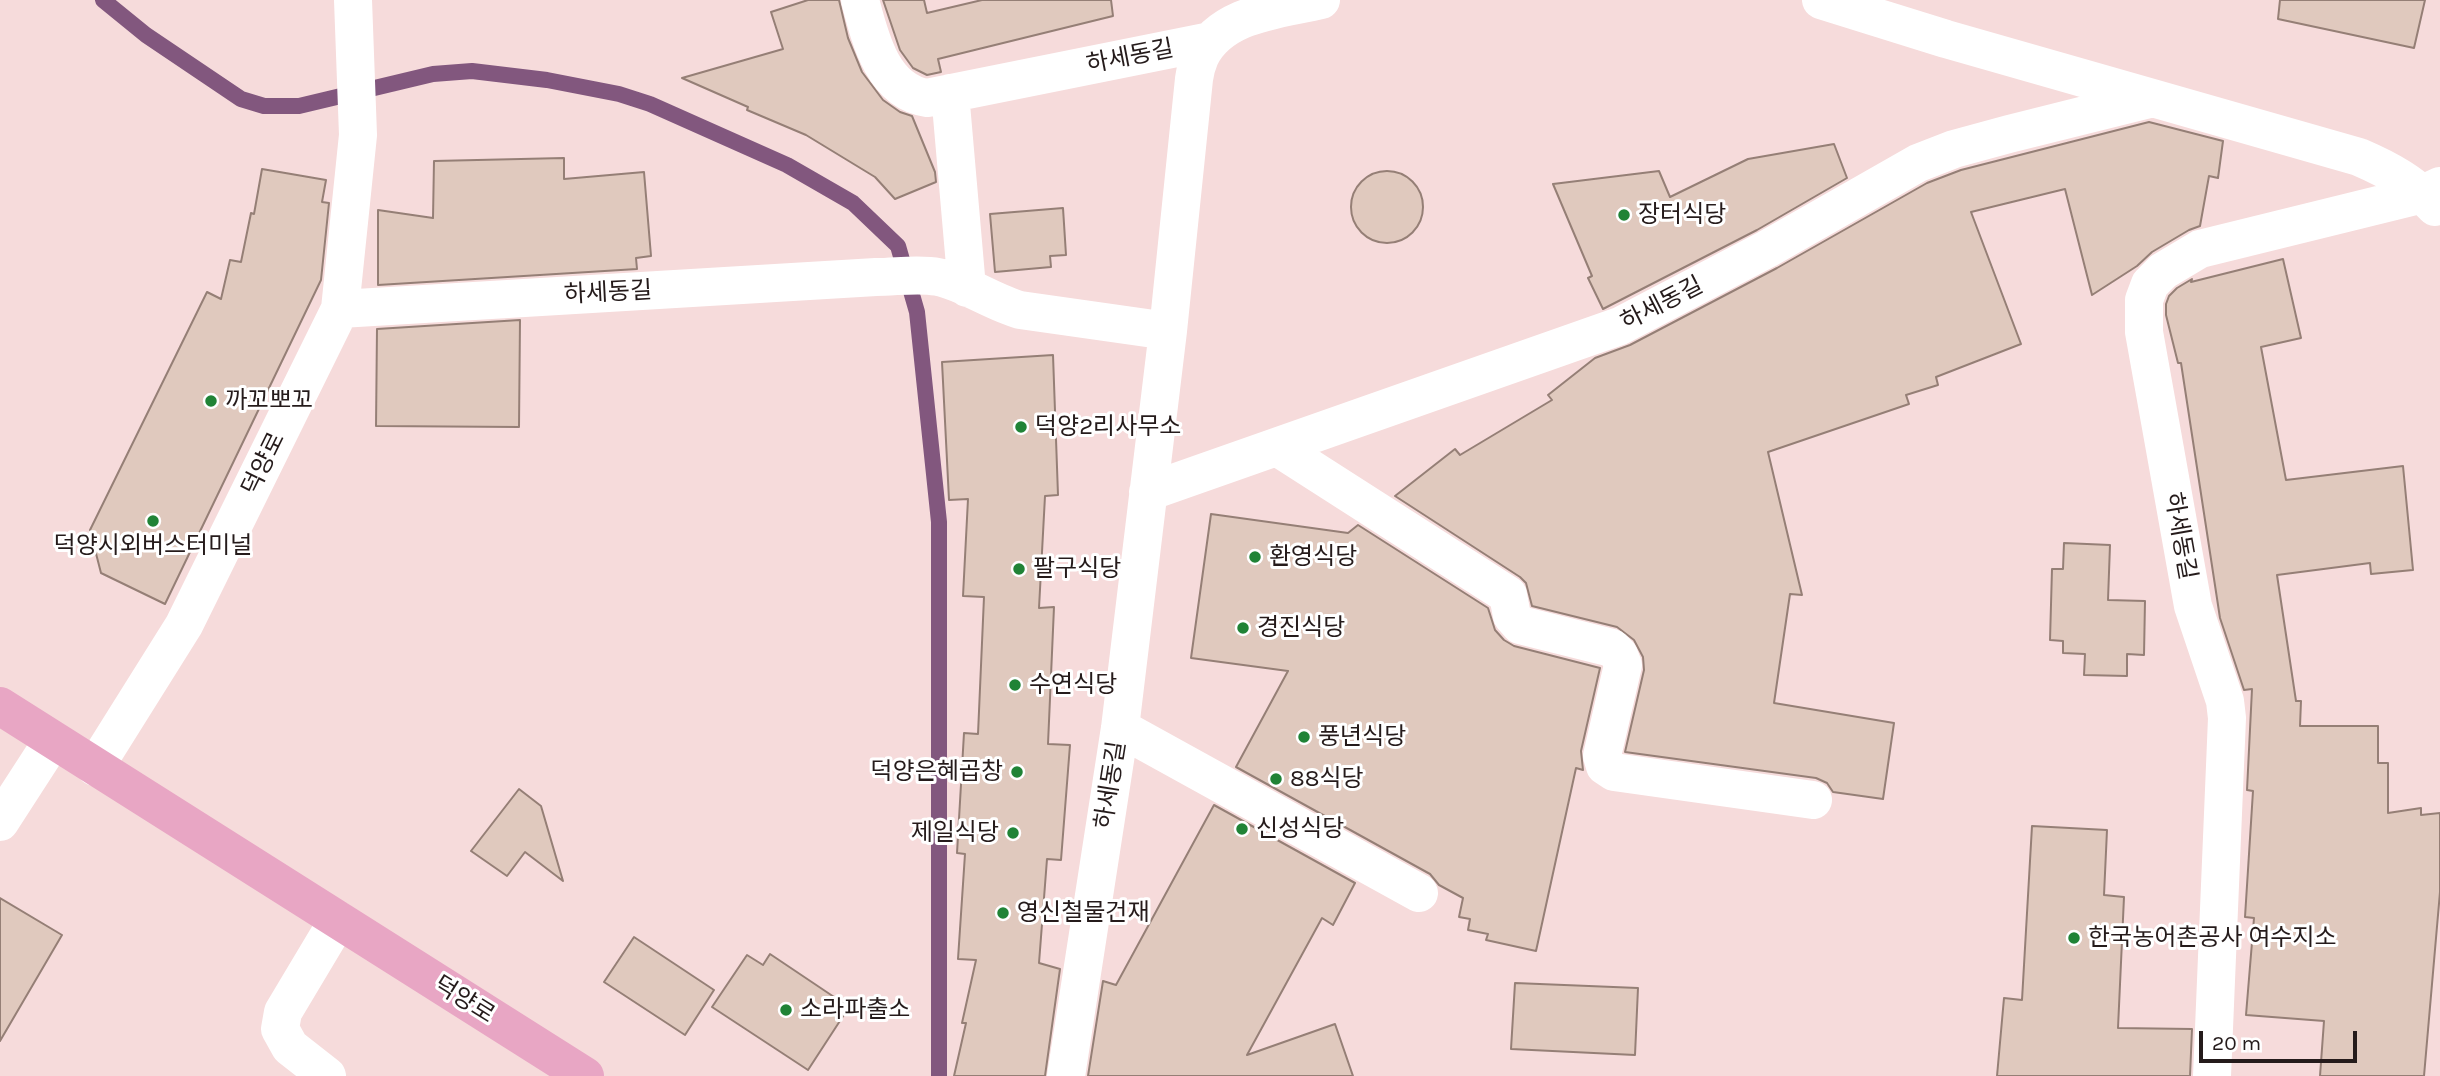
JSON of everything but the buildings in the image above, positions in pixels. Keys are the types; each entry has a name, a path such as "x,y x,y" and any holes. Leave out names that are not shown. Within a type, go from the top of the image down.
{"main road":[{"name":"덕양로","path":"0,706 585,1076"}],"street":[{"name":"덕양로","path":"94,766 184,625 340,309 358,135 354,0"},
{"name":"하세동길","path":"860,0 871,42 892,77 914,96 928,98 1211,41"},
{"name":"하세동길","path":"1066,1076 1120,728 1168,331 1194,79 1199,58 1226,26 1247,18 1321,0"},
{"name":"하세동길","path":"1821,0 1959,43 2359,158 2393,172 2434,197"},
{"path":"950,93 951,282 997,304 1020,310 1168,331"},
{"name":"하세동길","path":"1148,492 1620,326 1698,286 1918,163 1954,149 2153,98"},
{"name":"하세동길","path":"2212,1076 2227,718 2225,701 2193,606 2144,332 2144,300 2150,284 2163,271 2200,249 2434,197"},
{"name":"하세동길","path":"340,309 876,277 951,282"},
{"path":"1277,447 1508,595 1512,616 1520,625 1612,648 1623,665 1602,756 1605,766 1614,772 1813,800"},
{"path":"1120,728 1419,893"},
{"path":"0,822 53,740"},
{"path":"327,1076 290,1047 280,1029 283,1012 338,920"}],"waterway":[{"path":"103,0 146,35 241,99 264,106 299,106 433,74 472,71 547,80 619,94 650,104 787,165 853,203 898,246 917,312 939,522 939,1076"}],"place":[{"name":"장터식당","path":"1624,215"},
{"name":"까꼬뽀꼬","path":"211,401"},
{"name":"덕양2리사무소","path":"1021,427"},
{"name":"덕양시외버스터미널","path":"153,521"},
{"name":"환영식당","path":"1255,557"},
{"name":"팔구식당","path":"1019,569"},
{"name":"경진식당","path":"1243,628"},
{"name":"수연식당","path":"1015,685"},
{"name":"풍년식당","path":"1304,737"},
{"name":"덕양은혜곱창","path":"1017,772"},
{"name":"88식당","path":"1276,779"},
{"name":"신성식당","path":"1242,829"},
{"name":"제일식당","path":"1013,833"},
{"name":"영신철물건재","path":"1003,913"},
{"name":"한국농어촌공사 여수지소","path":"2074,938"},
{"name":"소라파출소","path":"786,1010"}]}
